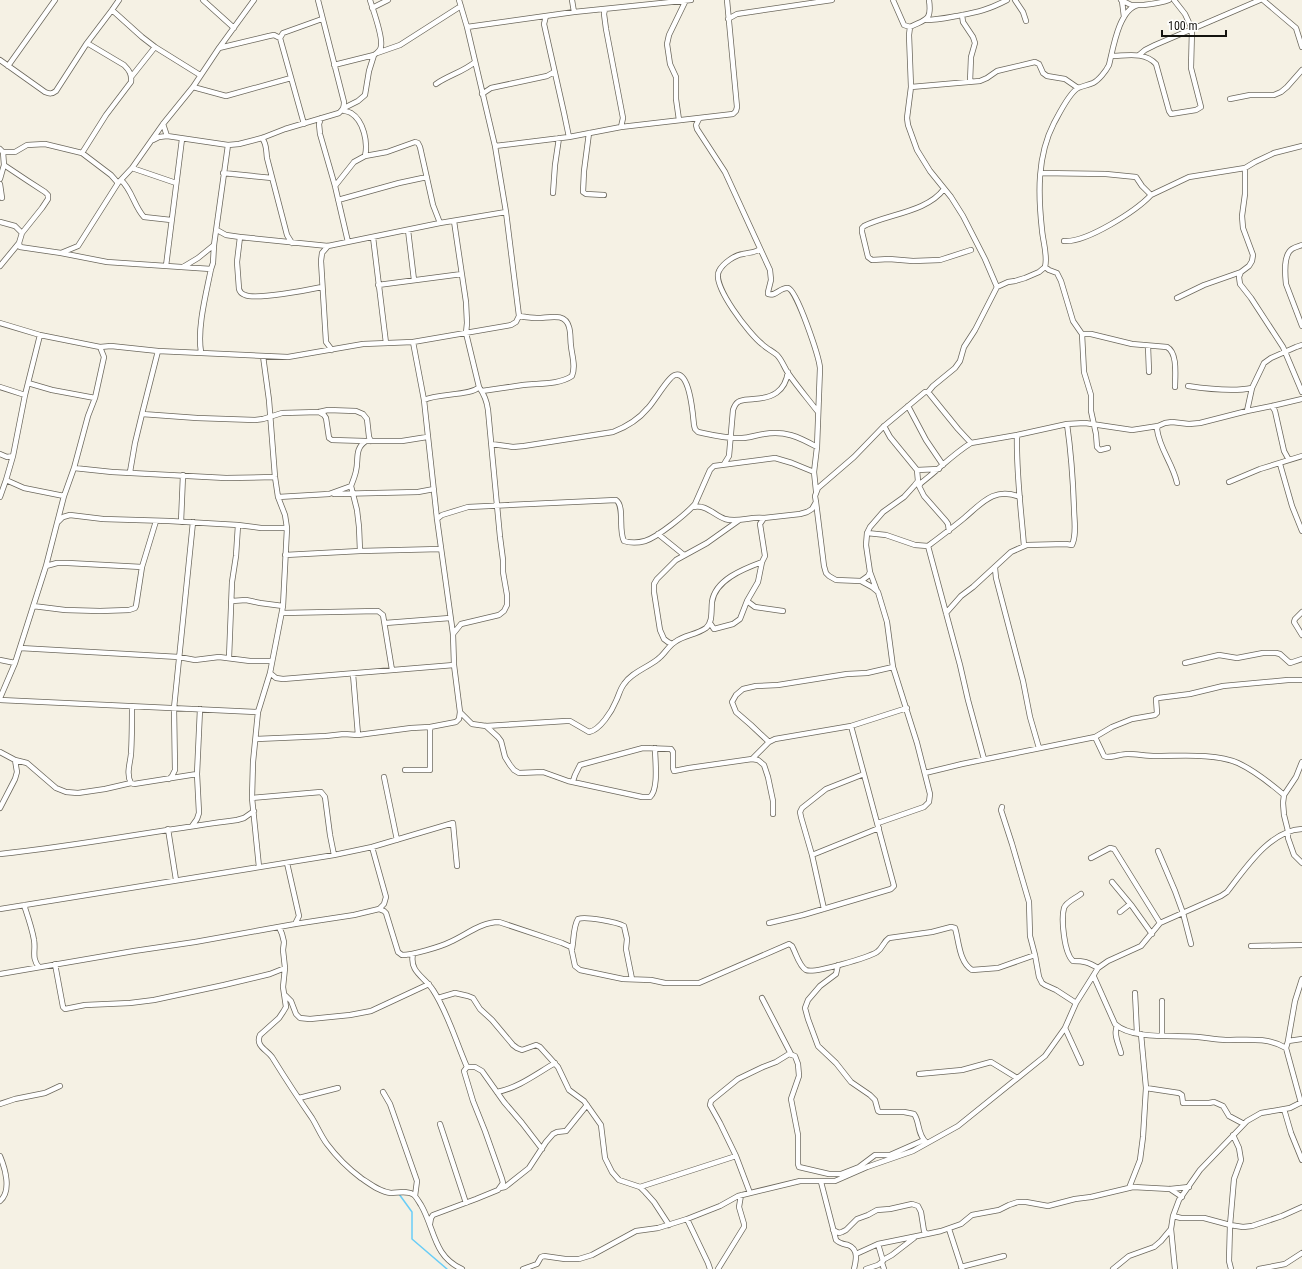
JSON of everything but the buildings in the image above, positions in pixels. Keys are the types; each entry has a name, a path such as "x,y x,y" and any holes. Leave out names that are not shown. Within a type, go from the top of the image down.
{"street":[{"path":"8,66 55,0"},
{"path":"0,60 45,92 49,94 53,93 56,91 87,43 119,0"},
{"path":"204,0 234,28"},
{"path":"61,253 78,246 120,182 132,168 163,124 193,87 254,0"},
{"path":"318,0 342,96 343,109"},
{"path":"370,0 382,46 387,50"},
{"path":"372,8 382,1 388,0"},
{"path":"0,323 40,334 100,347 288,357 363,344 413,342 511,325 516,322 518,316 506,212 495,146 467,27 459,0"},
{"path":"572,0 574,12"},
{"path":"679,120 676,99 676,77 670,64 668,35 686,0"},
{"path":"467,27 605,9 638,3 692,0"},
{"path":"495,146 568,137 621,127 729,115 736,111 737,107 726,0"},
{"path":"728,19 737,14 832,0"},
{"path":"893,0 904,24 910,27"},
{"path":"926,20 930,12 929,0"},
{"path":"910,27 926,20 941,20 980,12 1007,0"},
{"path":"1015,0 1023,12 1026,21"},
{"path":"1121,1 1131,5 1138,5 1159,3 1169,0"},
{"path":"1111,56 1139,55 1153,61 1156,64 1168,112 1171,114 1199,109 1201,107 1191,68 1192,29 1185,14 1174,0"},
{"path":"1139,55 1155,45 1262,0 1296,28 1302,47"},
{"path":"1121,1 1124,17"},
{"path":"816,493 818,488 854,457 884,426 956,368 960,361 964,347 975,330 997,287 1008,282 1025,278 1039,272 1045,267 1046,264 1039,198 1045,144 1050,131 1072,93 1078,88 1095,82 1107,69 1124,17 1128,11 1138,5"},
{"path":"334,65 376,54 400,45 461,6"},
{"path":"605,9 604,14 606,29 623,118 621,127"},
{"path":"112,10 155,48 200,75"},
{"path":"962,15 963,22 973,37 975,43 971,57 970,82"},
{"path":"546,16 544,24 568,137"},
{"path":"304,124 280,38 283,33 322,19"},
{"path":"910,27 911,87 907,118 908,125 917,150 930,171 951,197 963,216 997,287"},
{"path":"219,48 274,35 280,38"},
{"path":"87,43 124,65 132,76"},
{"path":"152,141 159,137 168,136 228,145 239,144 338,113 365,95 369,71 376,54 382,46"},
{"path":"82,154 106,115 131,82 132,76 155,48"},
{"path":"436,84 445,78 462,71 475,62"},
{"path":"911,87 980,81 997,71 1035,62 1039,64 1043,73 1047,76 1064,79 1078,88"},
{"path":"1230,99 1250,95 1274,95 1287,87 1302,70"},
{"path":"482,94 490,88 547,76 554,72"},
{"path":"193,87 226,96 291,78"},
{"path":"343,109 352,114 362,128 367,148 365,156"},
{"path":"321,118 319,124 320,134 335,186 348,242"},
{"path":"699,118 696,126 697,129 724,172 770,270 771,276 768,294 774,295 784,289 791,289 796,297 819,360 817,447 814,472 816,502 826,573 836,580 861,581 878,592"},
{"path":"163,124 168,136"},
{"path":"589,133 583,192 586,194 604,195"},
{"path":"262,138 265,141 272,178 288,235 292,242"},
{"path":"553,193 554,164 559,138"},
{"path":"166,266 182,139"},
{"path":"335,186 354,162 365,156 387,152 415,142 418,143 433,205 440,223"},
{"path":"0,179 4,165 2,150 15,152 27,145 46,144 82,154 111,175 129,190 137,208 144,217 171,220"},
{"path":"201,352 200,329 213,263 223,173 228,145"},
{"path":"1064,241 1068,242 1076,240 1103,229 1116,222 1144,202 1151,195 1189,177 1245,168 1274,153 1302,146"},
{"path":"0,266 18,243 22,233 48,199 48,195 41,189 28,182 4,165"},
{"path":"132,168 176,183"},
{"path":"1177,298 1241,272 1249,266 1252,261 1253,256 1243,228 1242,216 1245,194 1245,168"},
{"path":"223,173 272,178"},
{"path":"1041,173 1106,174 1136,177 1151,195"},
{"path":"338,200 427,177"},
{"path":"0,184 2,198"},
{"path":"944,189 933,199 911,211 864,226 862,228 862,232 868,257 872,260 889,259 928,261 940,260 971,250"},
{"path":"217,230 226,235 328,246 440,223 506,212"},
{"path":"385,623 450,619 461,624 499,615 504,611 506,605 507,595 503,572 488,410 466,333 466,302 454,221"},
{"path":"0,222 15,226 22,233"},
{"path":"408,230 414,280"},
{"path":"215,239 226,235"},
{"path":"282,242 288,235"},
{"path":"240,237 237,262 239,289 244,295 264,295 322,287"},
{"path":"373,237 386,343"},
{"path":"18,243 20,247 107,262 211,269"},
{"path":"182,267 198,258 214,245"},
{"path":"1302,245 1292,249 1288,254 1286,261 1286,284 1302,326"},
{"path":"78,246 80,257"},
{"path":"328,246 322,254 321,261 326,342 332,350"},
{"path":"760,249 754,253 737,255 719,270 717,277 722,292 736,314 762,344 776,355 818,412"},
{"path":"1045,267 1057,273 1061,281 1073,321 1082,334 1084,372 1091,395 1091,411 1098,449 1103,450 1108,448"},
{"path":"1240,284 1239,277 1241,272"},
{"path":"378,285 462,274"},
{"path":"1231,275 1240,284 1264,318 1285,352 1302,392"},
{"path":"424,400 430,397 471,392 481,389 558,381 568,379 572,376 574,362 569,327 566,320 556,316 532,318 518,316"},
{"path":"0,497 13,456 25,395 40,334"},
{"path":"1082,334 1091,334 1132,344 1167,347 1174,353 1176,369 1175,387"},
{"path":"320,352 326,342"},
{"path":"256,738 344,734 358,735 430,727 457,721 459,717 460,712 454,665 453,634 437,519 424,400 413,342"},
{"path":"1247,411 1252,388 1264,363 1296,346 1302,345"},
{"path":"1148,346 1149,372"},
{"path":"100,347 104,358"},
{"path":"114,347 110,348 104,358 95,398 88,416 74,468 64,496 46,566 16,663 0,699 258,712"},
{"path":"130,472 135,443 158,351"},
{"path":"259,866 252,798 252,762 258,712 270,673 283,606 286,528 285,515 278,497 275,477 271,417 263,356"},
{"path":"724,464 729,456 733,410 735,405 742,401 772,396 785,385 788,372"},
{"path":"491,444 513,447 524,446 613,432 622,429 640,416 659,394 669,378 675,374 684,379 688,385 691,396 695,429 698,432 731,438 785,433 796,436 817,447"},
{"path":"28,383 52,390 95,398"},
{"path":"1188,386 1242,390 1252,388"},
{"path":"0,387 25,395"},
{"path":"928,392 971,443"},
{"path":"949,531 946,521 924,496 919,486 961,449 971,443 1067,424 1085,423 1132,430 1172,422 1189,424 1200,423 1302,399"},
{"path":"908,406 941,467"},
{"path":"1272,406 1275,411 1284,451 1289,460"},
{"path":"142,414 212,419 255,420 282,413 348,410 363,414 367,419 369,441"},
{"path":"319,412 326,418 329,438 332,440 402,441 427,437"},
{"path":"946,613 960,596 973,587 1011,552 1027,545 1072,545 1074,527 1073,486 1067,424"},
{"path":"812,855 878,825 924,807 929,802 930,794 925,774 907,708 893,667 888,622 870,572 866,545 867,533 874,522 883,512 904,496 918,481 917,470 890,437 884,426"},
{"path":"1158,426 1158,438 1175,475 1177,483"},
{"path":"1017,435 1016,461 1024,546"},
{"path":"360,551 356,504 351,486 356,470 358,450 362,444 369,441"},
{"path":"0,454 7,457 13,456"},
{"path":"729,456 736,463"},
{"path":"1229,482 1302,456"},
{"path":"437,519 442,515 468,507 616,500 620,506 621,532 624,541 628,543 645,541 658,534 693,507 710,470 714,466 775,458 814,472"},
{"path":"1280,464 1292,506 1302,531"},
{"path":"917,470 941,467"},
{"path":"74,468 226,478 275,477"},
{"path":"181,522 183,475"},
{"path":"6,480 24,488 64,496"},
{"path":"329,494 351,486"},
{"path":"278,497 418,492 434,489"},
{"path":"867,533 886,535 915,545 928,546 949,531 980,502 995,495 1011,494 1020,497"},
{"path":"693,507 701,506 725,518 738,521 800,514 812,509 816,502"},
{"path":"58,522 63,517 70,515 102,519 193,522 260,528 286,528"},
{"path":"710,623 714,629 717,629 737,622 740,619 747,600 758,582 762,562 765,556 760,524 764,518"},
{"path":"33,606 82,611 129,610 135,608 142,567 156,521"},
{"path":"672,644 664,639 660,630 654,584 664,571 676,560 707,543 738,521"},
{"path":"169,778 175,770 174,708 193,522"},
{"path":"229,658 232,582 236,556 238,525"},
{"path":"658,534 684,555"},
{"path":"928,546 984,760"},
{"path":"285,555 442,549"},
{"path":"460,712 472,724 486,726 570,721 586,731 593,731 600,725 612,709 624,683 659,659 672,644 708,626 710,623 714,595 724,582 742,570 762,562"},
{"path":"46,566 57,563 68,563 142,567"},
{"path":"995,568 996,578 1039,748"},
{"path":"861,581 868,576 870,572"},
{"path":"232,601 246,600 283,606"},
{"path":"747,600 755,607 782,611"},
{"path":"282,612 378,611 383,616 385,623 392,670"},
{"path":"1302,612 1294,622 1302,634"},
{"path":"453,634 461,624"},
{"path":"20,648 179,657 195,660 219,657 250,661 272,661"},
{"path":"1185,663 1219,655 1237,658 1263,653 1280,654 1290,663 1302,659"},
{"path":"0,660 16,663"},
{"path":"270,673 276,678 283,679 454,665"},
{"path":"769,742 751,724 736,712 732,702 736,695 743,689 847,674 867,673 893,667"},
{"path":"353,674 358,735"},
{"path":"925,774 948,767 1095,737 1112,726 1132,719 1155,715 1157,713 1156,700 1158,698 1190,694 1223,686 1302,680"},
{"path":"131,783 129,778 129,768 132,706"},
{"path":"752,759 769,742 785,737 851,726 907,708"},
{"path":"192,826 199,813 196,774 200,709"},
{"path":"486,726 501,741 505,757 514,770 519,773 544,772 573,781 642,797 650,797 654,791 655,748"},
{"path":"769,922 824,909 891,889 894,886 851,726"},
{"path":"405,770 430,770 430,727"},
{"path":"1095,737 1100,751 1107,757 1129,754 1213,757 1228,759 1249,769 1266,780 1284,795"},
{"path":"573,781 578,767 583,763 643,748 671,749 673,752 674,771 752,759 758,760 764,765 773,801 773,814"},
{"path":"0,752 15,760 27,763 56,788 66,792 78,793 106,789 131,783 134,784 196,774"},
{"path":"0,808 15,779 17,772 15,760"},
{"path":"1302,762 1296,777 1284,795 1284,814 1288,838 1294,855 1302,863"},
{"path":"824,909 812,855 800,812 802,808 826,789 864,774"},
{"path":"384,777 397,840"},
{"path":"252,798 321,792 325,797 334,854"},
{"path":"1002,807 1001,810 1029,902 1030,936 1039,977 1042,983 1076,1003"},
{"path":"0,854 237,820 244,818 254,811"},
{"path":"0,909 176,880 184,880 259,866 287,863 372,846 453,824 457,866"},
{"path":"168,829 176,880"},
{"path":"762,998 791,1054 795,1056 798,1064 798,1082 791,1099 798,1135 799,1167 829,1174 841,1174 858,1167 875,1155 890,1155 925,1142 958,1126 1045,1056 1065,1028 1076,1003 1094,977 1098,968 1108,961 1141,946 1160,923 1183,914 1227,892 1258,853 1288,831 1302,829"},
{"path":"0,974 134,950 196,942 305,922 354,915 379,909 384,904 386,897 372,846"},
{"path":"1091,858 1110,848 1114,849 1160,923"},
{"path":"1158,851 1175,891 1191,944"},
{"path":"287,863 299,916 305,922"},
{"path":"1112,882 1152,934"},
{"path":"1081,894 1064,908 1062,919 1065,942 1072,961 1081,960 1089,962 1098,968"},
{"path":"1120,912 1130,904"},
{"path":"24,905 35,942 33,953 39,967"},
{"path":"379,909 386,913 399,954 413,954 449,943 480,927 494,922 502,923 562,943 570,947 572,950"},
{"path":"295,924 299,916"},
{"path":"632,979 626,949 627,939 624,926 582,917 578,918 575,924 572,950 575,966 578,969 623,979 651,980 665,984 699,983 789,944 792,946 806,970 815,970 866,958 881,948 884,942 889,938 932,932 951,927 955,928 962,956 967,966 972,970 998,968 1035,955"},
{"path":"279,927 284,942 283,950 285,968 283,979 286,1006 271,1026 261,1033 258,1039 261,1047 270,1055 334,1153 354,1173 381,1190 389,1193 412,1193 424,1212 438,1247 446,1258 454,1265 462,1269"},
{"path":"1251,946 1302,945"},
{"path":"413,954 412,960 414,967 421,978 429,984 438,998 467,1067"},
{"path":"55,964 63,1007 66,1009 85,1005 130,1003 154,1000 270,974 285,968"},
{"path":"838,965 836,974 820,986 806,1004 808,1019 818,1046 836,1063 851,1082 875,1100 878,1111 914,1114 917,1117 921,1135 925,1142"},
{"path":"1094,977 1115,1024 1119,1028 1139,1033 1162,1036 1198,1037 1224,1040 1256,1040 1280,1044 1286,1048"},
{"path":"1175,1269 1170,1229 1172,1216 1182,1197 1200,1170 1247,1121 1261,1113 1284,1109 1301,1102 1286,1048 1295,1001 1302,979"},
{"path":"284,993 291,1001 296,1014 300,1018 310,1019 350,1015 371,1011 429,984"},
{"path":"438,998 455,992 473,998 480,1009 492,1020 514,1046 520,1050 524,1050 538,1045 564,1077 569,1090 584,1101 601,1125 605,1158 608,1166 619,1180 640,1187 654,1202 669,1225"},
{"path":"1129,1188 1142,1153 1146,1088 1135,992"},
{"path":"1162,1001 1162,1036"},
{"path":"1117,1026 1115,1030 1121,1053"},
{"path":"1065,1028 1081,1063"},
{"path":"1288,1041 1302,1039"},
{"path":"750,1193 736,1156 710,1105 711,1101 738,1079 791,1054"},
{"path":"919,1074 962,1070 991,1062 1017,1078"},
{"path":"497,1092 508,1090 517,1086 554,1063"},
{"path":"467,1067 482,1071 542,1149"},
{"path":"467,1067 464,1071 465,1077 502,1175 503,1183 500,1188"},
{"path":"0,1104 15,1099 45,1093 60,1086"},
{"path":"298,1098 338,1088"},
{"path":"1146,1088 1179,1093 1182,1095 1183,1103 1185,1104 1189,1102 1218,1103 1223,1106 1229,1116 1244,1124"},
{"path":"383,1092 390,1104 417,1181 415,1196"},
{"path":"430,1226 433,1215 476,1200 498,1190 529,1168 553,1134 557,1132 564,1132 568,1129 587,1105"},
{"path":"1284,1109 1293,1139 1302,1160"},
{"path":"440,1124 466,1203"},
{"path":"1231,1269 1229,1261 1230,1225 1234,1179 1241,1160 1239,1148 1234,1135"},
{"path":"523,1269 536,1264 541,1257 544,1256 579,1259 592,1255 636,1231 658,1228 687,1219 741,1195 800,1181 835,1181 867,1167 913,1151 925,1142"},
{"path":"0,1156 6,1179 6,1192 4,1198 0,1201"},
{"path":"640,1187 736,1156"},
{"path":"821,1182 837,1242 852,1247 856,1254 854,1269"},
{"path":"856,1254 878,1244 949,1229 961,1224 972,1215 989,1212 1018,1202 1048,1206 1129,1188 1170,1189 1189,1187"},
{"path":"1170,1189 1182,1197"},
{"path":"718,1269 744,1228 740,1207 741,1195"},
{"path":"833,1230 839,1233 842,1232 846,1230 856,1219 877,1210 890,1209 912,1204 918,1206 922,1212 924,1231 927,1234"},
{"path":"1172,1216 1181,1218 1204,1218 1243,1227 1252,1226 1282,1216 1302,1207"},
{"path":"687,1219 710,1269"},
{"path":"949,1229 961,1268 1004,1256"},
{"path":"1113,1269 1129,1256 1154,1247 1170,1229"},
{"path":"866,1269 882,1262 915,1237"},
{"path":"878,1244 884,1269"},
{"path":"1259,1269 1285,1264 1302,1253"},
{"path":"1285,1264 1287,1269"}],"waterway":[{"path":"399,1194 412,1212 412,1239 447,1269"}]}
